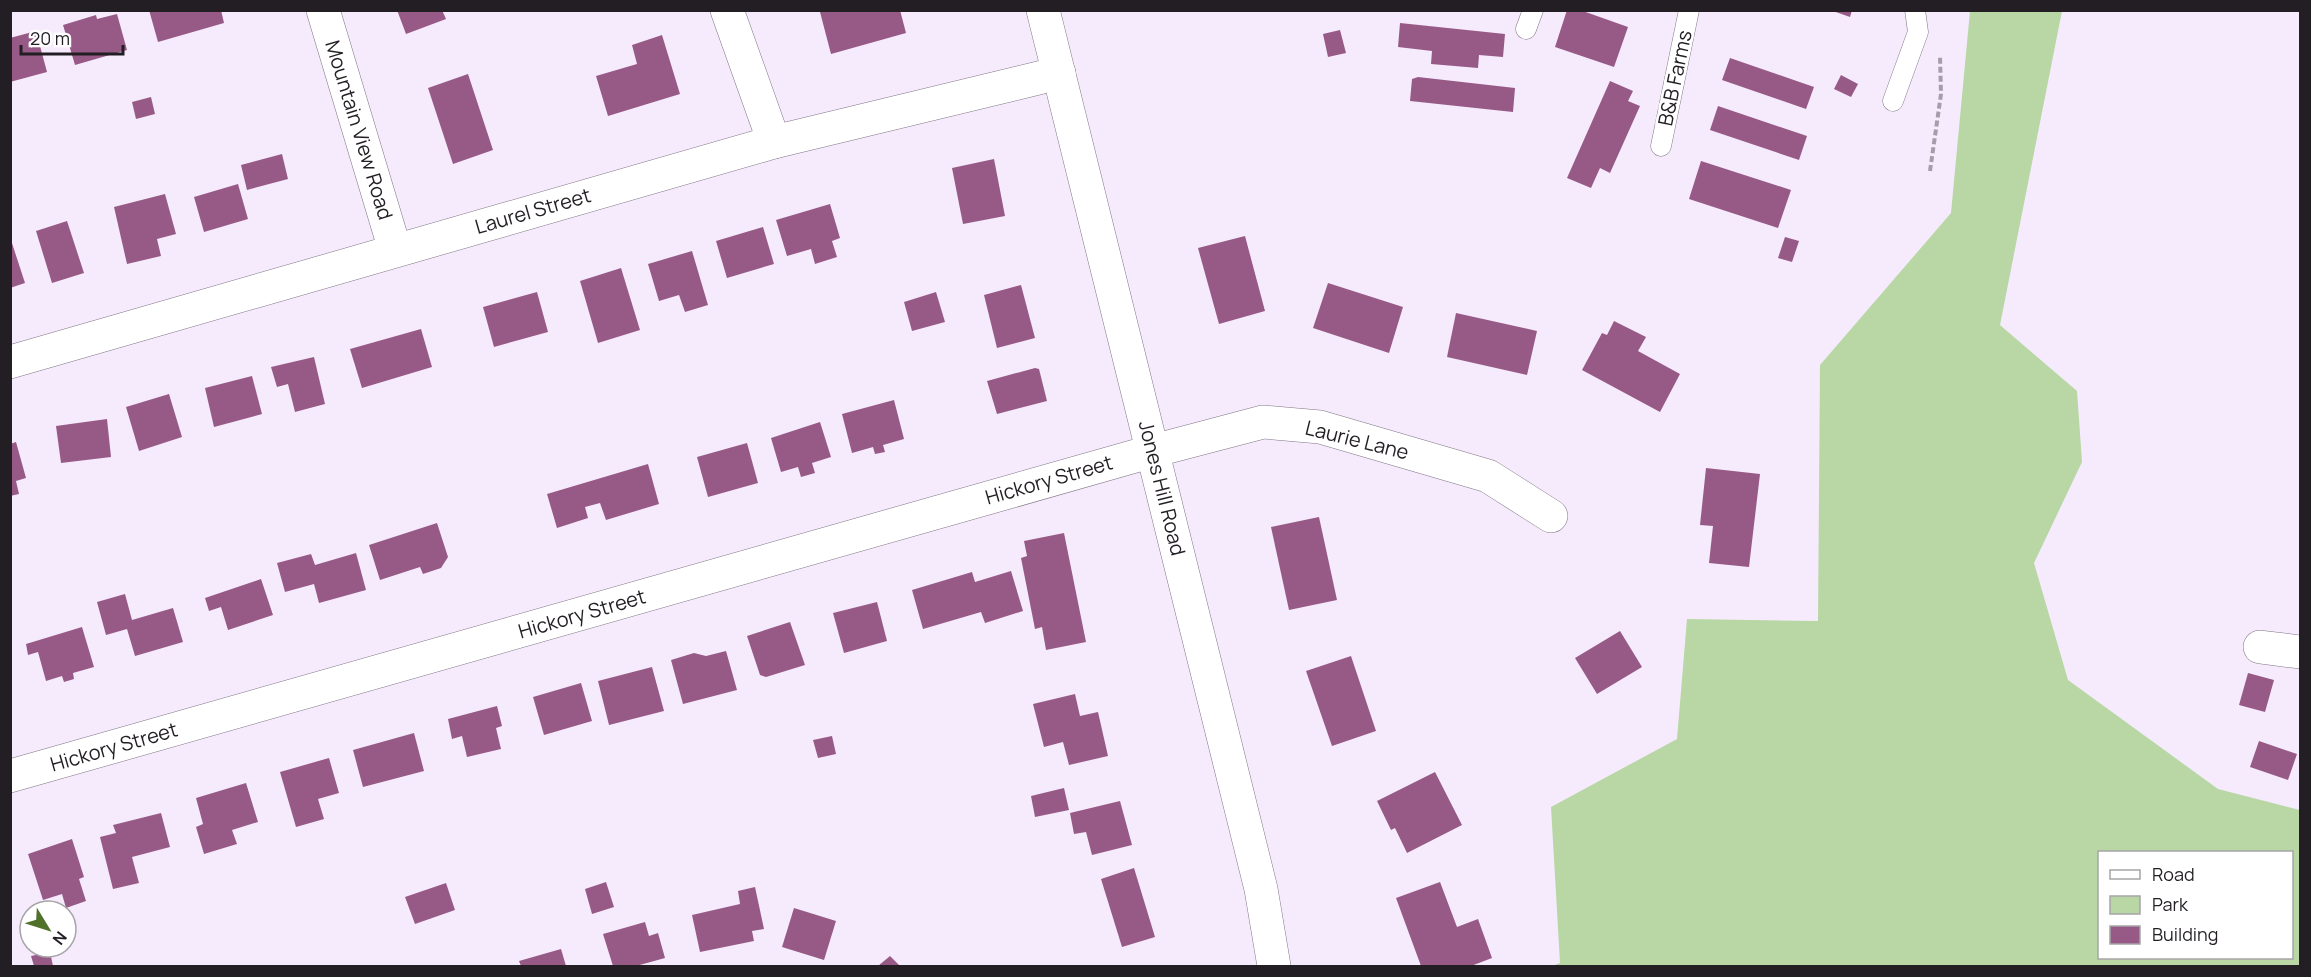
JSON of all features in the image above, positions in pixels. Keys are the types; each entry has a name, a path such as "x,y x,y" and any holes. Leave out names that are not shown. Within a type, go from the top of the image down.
{"street":[{"name":"Mountain View Road","path":"323,10 395,250"},
{"path":"727,10 774,142"},
{"name":"Jones Hill Road","path":"1043,10 1261,889 1274,966"},
{"name":"Laurel Street","path":"10,362 774,142 1059,74"},
{"name":"Laurie Lane","path":"1153,451 1263,422 1320,427 1488,476 1551,516"},
{"name":"Hickory Street","path":"10,776 1153,451"},
{"path":"2260,646 2301,652"}],"lane":[{"name":"B&B Farms","path":"1661,146 1689,10"},
{"path":"1893,101 1918,32 1915,10"}],"path":[{"path":"1930,171 1941,94 1940,46"}],"green space":[{"path":"1970,11 2062,11 2000,325 2077,391 2082,462 2034,563 2068,680 2218,789 2300,810 2300,966 1552,966 1560,963 1551,807 1677,739 1687,619 1818,621 1820,365 1951,213"}],"building":[{"path":"149,10 221,10 224,23 158,42"},
{"path":"397,10 442,10 446,19 406,34"},
{"path":"826,10 900,10 906,33 831,54 820,12"},
{"path":"1567,10 1580,10 1628,27 1614,67 1555,47"},
{"path":"1830,10 1852,10 1850,17"},
{"path":"117,14 127,50 75,65 63,25 96,15 97,19"},
{"path":"1400,23 1505,34 1503,57 1479,55 1478,68 1431,64 1432,51 1398,47"},
{"path":"1340,30 1346,53 1328,57 1323,34"},
{"path":"36,31 47,72 10,82 10,38"},
{"path":"662,35 680,94 608,116 596,76 637,64 632,45"},
{"path":"1730,58 1814,87 1806,109 1722,80"},
{"path":"468,74 493,150 453,164 428,88"},
{"path":"1841,75 1858,84 1851,97 1834,89"},
{"path":"1418,77 1515,88 1513,112 1410,101 1412,79"},
{"path":"1610,81 1633,91 1628,101 1640,106 1610,173 1600,168 1591,188 1567,178"},
{"path":"151,97 155,114 136,119 132,102"},
{"path":"1718,106 1807,136 1799,160 1710,130"},
{"path":"282,154 288,179 247,190 241,165"},
{"path":"994,159 1005,216 963,224 952,168"},
{"path":"1701,161 1791,190 1778,228 1689,199"},
{"path":"238,184 248,219 204,232 194,197"},
{"path":"165,194 176,234 157,239 161,256 127,264 114,207"},
{"path":"830,204 840,238 832,241 837,257 815,264 811,249 787,256 776,220"},
{"path":"67,221 84,273 52,283 36,231"},
{"path":"763,227 774,264 727,278 716,241"},
{"path":"1245,236 1265,311 1219,324 1198,248"},
{"path":"10,237 25,283 10,288"},
{"path":"1785,237 1799,241 1792,262 1778,258"},
{"path":"692,251 708,305 685,312 679,295 659,301 648,264"},
{"path":"621,268 640,330 598,343 580,281"},
{"path":"1328,283 1403,307 1389,353 1313,328"},
{"path":"1021,285 1035,338 997,348 984,295"},
{"path":"537,292 548,332 494,347 483,307"},
{"path":"936,292 945,322 912,331 904,302"},
{"path":"1456,313 1537,331 1527,375 1447,357"},
{"path":"1614,321 1646,337 1638,351 1680,374 1660,412 1582,370 1602,333 1607,335"},
{"path":"421,329 432,367 362,388 350,349"},
{"path":"314,357 325,404 295,412 288,384 277,387 271,367"},
{"path":"1035,368 1039,369 1047,401 997,414 987,381"},
{"path":"252,376 262,414 214,427 205,388"},
{"path":"169,394 182,437 139,451 126,407"},
{"path":"894,400 904,439 883,445 885,452 875,454 873,447 852,453 842,414"},
{"path":"107,419 111,457 61,463 56,426"},
{"path":"820,422 831,457 812,463 815,473 801,477 798,467 781,472 771,438"},
{"path":"16,442 26,478 16,481 19,494 10,496 10,444"},
{"path":"747,443 758,483 708,497 697,457"},
{"path":"648,464 659,504 606,520 600,503 585,507 588,518 557,528 547,494"},
{"path":"1706,468 1760,474 1749,567 1709,563 1713,526 1700,525"},
{"path":"1319,517 1337,600 1289,610 1271,527"},
{"path":"437,523 448,557 441,568 423,574 420,567 380,580 369,545"},
{"path":"1064,533 1086,642 1046,650 1042,627 1035,629 1021,558 1027,556 1024,541"},
{"path":"356,553 366,590 319,603 314,584 285,592 277,563 311,554 315,565"},
{"path":"1011,571 1023,611 985,623 981,612 923,629 912,590 972,572 975,582"},
{"path":"261,579 273,615 228,630 221,607 209,611 205,598"},
{"path":"125,594 132,620 173,608 183,642 135,656 127,629 106,635 97,602"},
{"path":"877,602 887,641 844,653 833,613"},
{"path":"790,622 805,665 766,677 760,675 747,636"},
{"path":"82,627 94,667 73,673 74,679 64,682 62,676 46,681 38,652 28,655 26,644"},
{"path":"1620,631 1642,667 1597,694 1575,658"},
{"path":"726,651 737,690 683,704 671,660 694,653 706,656"},
{"path":"1351,656 1376,731 1332,746 1306,671"},
{"path":"652,667 664,711 609,725 598,681"},
{"path":"2248,673 2274,680 2265,712 2239,705"},
{"path":"581,683 592,721 544,735 533,697"},
{"path":"1075,694 1080,716 1098,712 1108,756 1069,765 1063,742 1044,747 1033,704"},
{"path":"497,706 502,726 496,728 501,749 467,757 462,736 452,739 448,719"},
{"path":"414,733 424,771 363,787 353,750"},
{"path":"832,736 836,754 818,758 813,740"},
{"path":"2259,741 2297,754 2288,780 2250,767"},
{"path":"329,758 339,793 318,799 324,819 296,827 280,772"},
{"path":"1435,772 1462,825 1407,853 1395,828 1391,830 1377,801"},
{"path":"246,783 258,822 232,830 237,844 204,854 196,827 203,824 196,798"},
{"path":"1064,788 1069,810 1035,817 1031,796"},
{"path":"1120,801 1132,845 1092,855 1086,832 1074,834 1070,813"},
{"path":"161,813 170,847 132,857 139,883 113,889 100,837 116,833 113,825"},
{"path":"72,839 84,877 79,879 86,901 78,904 78,899 63,899 62,894 43,899 28,854"},
{"path":"1134,868 1155,937 1122,947 1101,879"},
{"path":"606,882 614,907 592,914 585,889"},
{"path":"1440,882 1457,927 1478,919 1492,958 1471,966 1421,966 1396,898"},
{"path":"446,883 455,910 415,924 405,897"},
{"path":"755,887 764,929 752,931 754,941 700,952 692,915 740,904 738,891"},
{"path":"794,908 836,921 824,960 782,947"},
{"path":"645,922 649,936 658,933 665,958 636,966 613,966 603,934"},
{"path":"561,949 566,966 521,966 519,961"},
{"path":"890,956 900,966 878,966"},
{"path":"32,959 52,959 53,966 34,966"}]}
